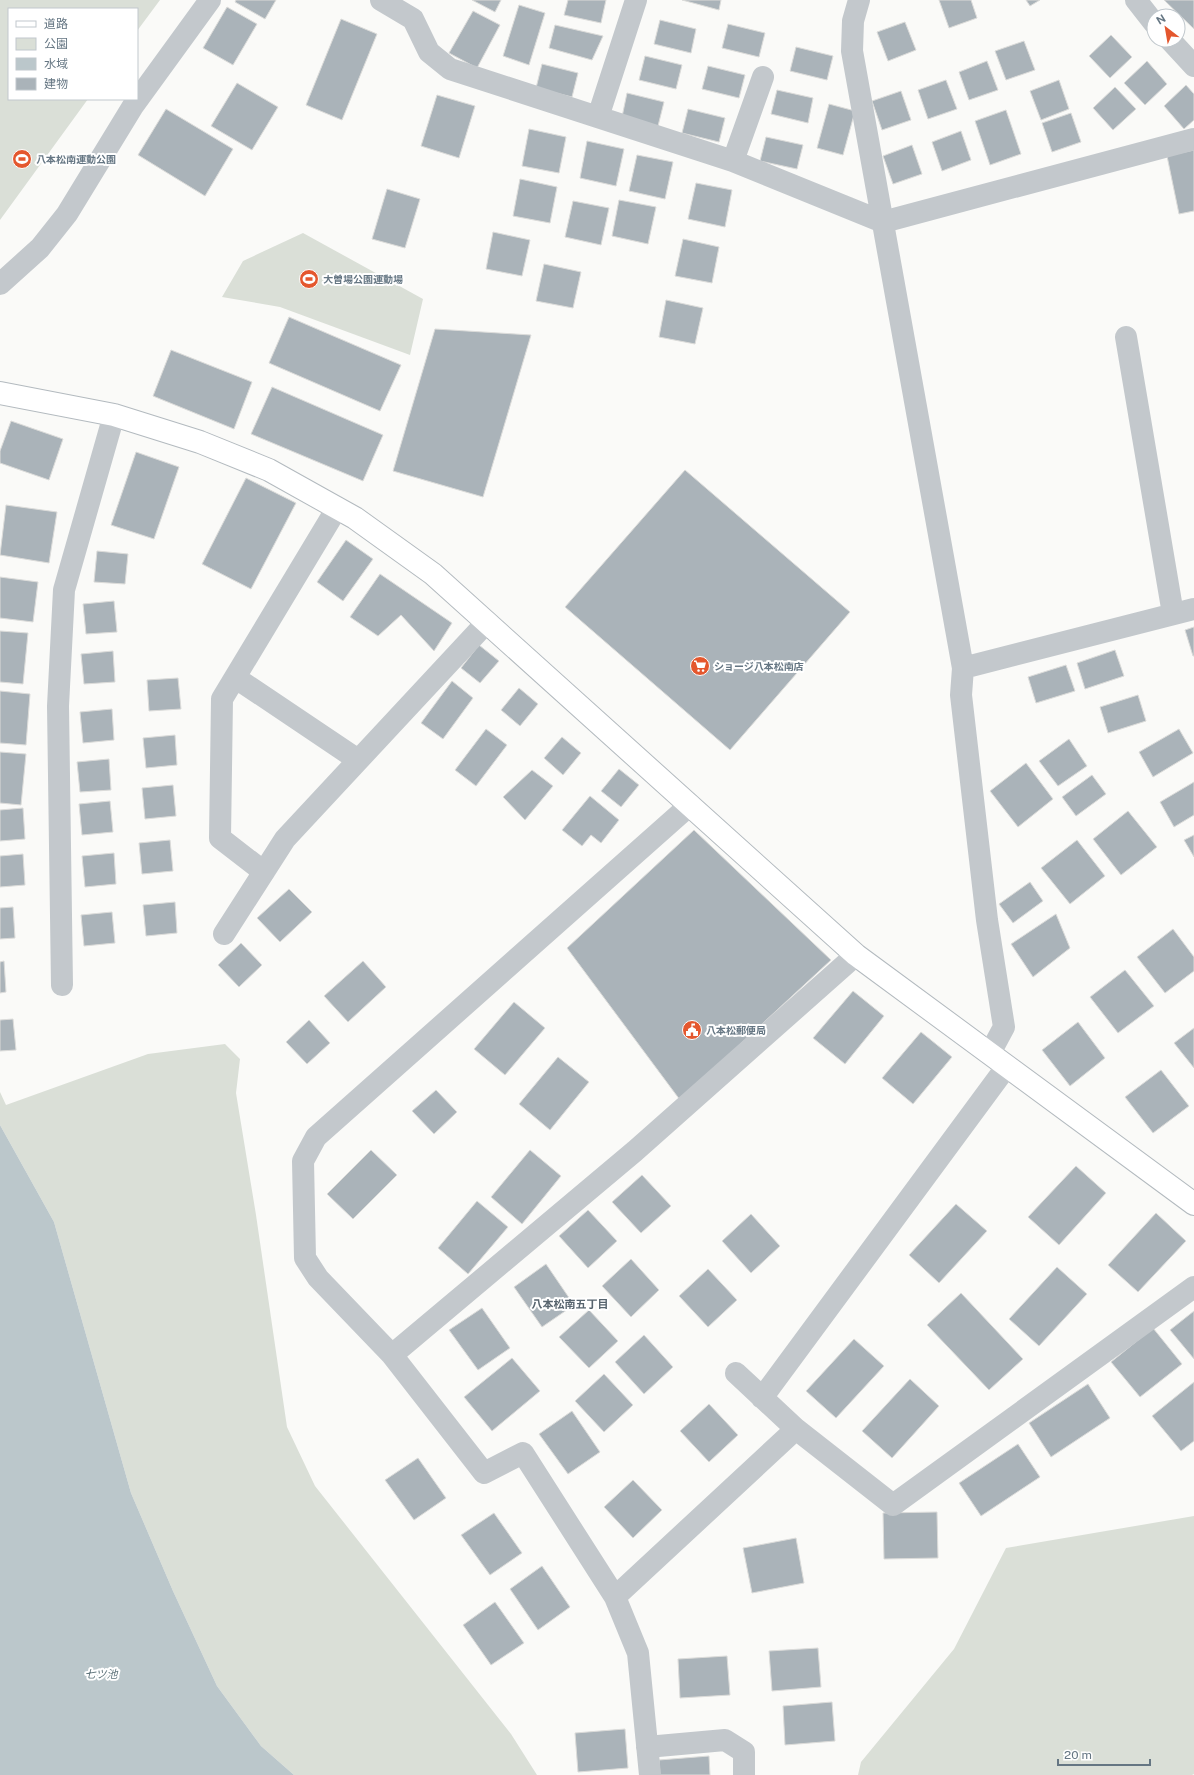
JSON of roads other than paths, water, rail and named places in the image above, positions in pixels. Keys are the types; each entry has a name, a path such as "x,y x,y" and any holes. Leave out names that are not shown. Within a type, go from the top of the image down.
{"street":[{"path":"138,99 210,0"},
{"path":"381,0 413,19 429,52 450,68 733,161 883,222 1194,139"},
{"path":"598,117 636,0"},
{"path":"859,0 853,21 852,51 963,668 961,695 987,920 1004,1027 990,1053"},
{"path":"1136,0 1146,13"},
{"path":"1177,48 1194,66"},
{"path":"733,161 763,77"},
{"path":"0,284 40,248 66,214 137,100"},
{"path":"1126,337 1173,614"},
{"path":"0,393 114,415 200,442 270,470 354,518 433,574 856,955 1194,1204"},
{"path":"62,985 58,706 64,590 114,415"},
{"path":"264,872 220,838 222,699 337,508"},
{"path":"963,668 1194,609"},
{"path":"224,934 285,839 487,622"},
{"path":"236,678 358,760"},
{"path":"650,1775 638,1653 615,1597 523,1453 484,1473 392,1355 318,1278 305,1258 303,1161 316,1137 690,805"},
{"path":"392,1355 635,1151 856,955"},
{"path":"762,1398 1007,1066"},
{"path":"736,1373 796,1429 892,1505 1194,1287"},
{"path":"615,1597 796,1429"},
{"path":"647,1747 725,1740 744,1752 744,1775"}],"water":[{"name":"七ツ池","path":"0,1125 54,1222 131,1493 173,1591 217,1686 261,1746 294,1775 0,1775"}],"place":[{"name":"八本松南運動公園","path":"22,159"},
{"name":"大曽場公園運動場","path":"309,279"},
{"name":"ショージ八本松南店","path":"700,666"},
{"name":"八本松郵便局","path":"692,1030"}],"district":[{"name":"八本松南五丁目","path":"570,1304"}]}
